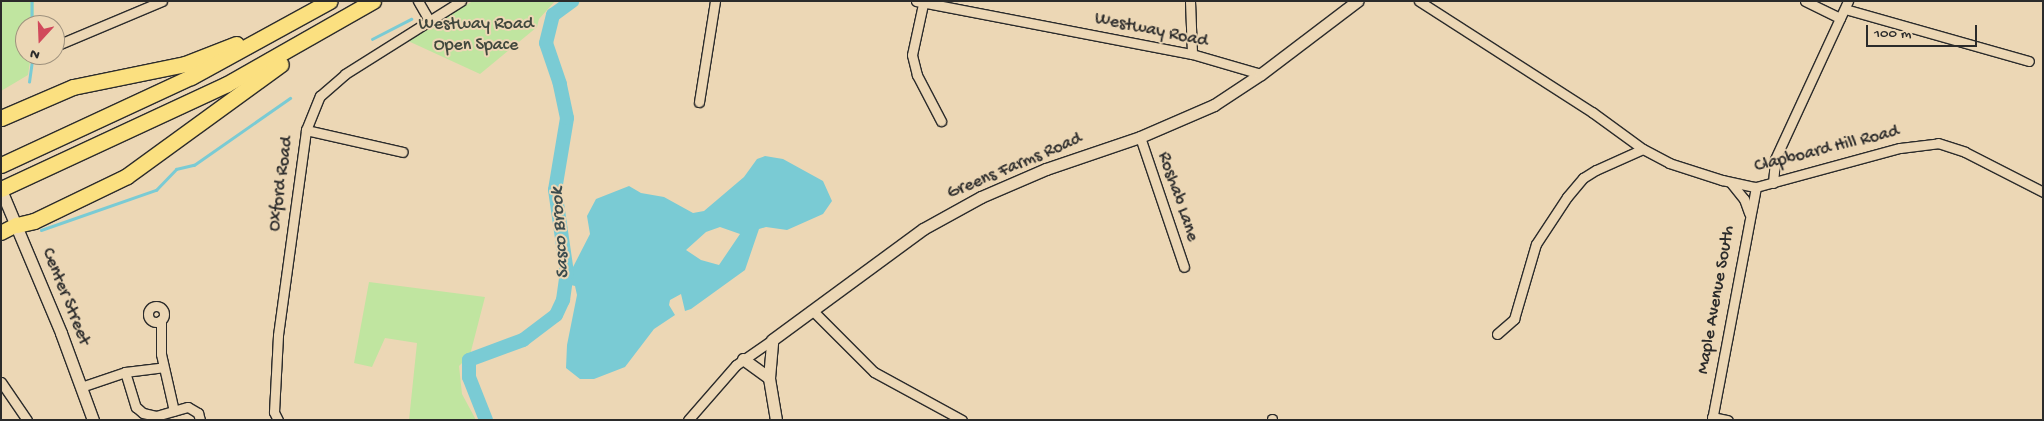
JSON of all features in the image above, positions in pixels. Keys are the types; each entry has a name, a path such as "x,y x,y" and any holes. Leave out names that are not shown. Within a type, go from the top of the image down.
{"highway":[{"path":"1,165 191,77 330,1"},
{"path":"4,188 211,92 370,3"},
{"path":"17,225 34,221 126,176 370,3"},
{"path":"1,118 73,87 186,64 311,12"}],"main road":[{"path":"1,233 17,225"}],"street":[{"path":"65,42 162,1"},
{"path":"418,1 429,20 461,1"},
{"path":"699,102 715,1"},
{"path":"1190,1 1192,54"},
{"name":"Greens Farms Road","path":"688,420 743,359 813,311 923,229 981,197 1046,169 1140,137 1214,105 1261,74 1356,1"},
{"name":"Clapboard Hill Road","path":"1419,1 1592,112 1643,149 1670,163 1731,183 1756,187 1900,148 1938,143 1965,152 2043,192"},
{"path":"1805,1 1840,18"},
{"path":"919,2 912,56 917,75 941,121"},
{"name":"Westway Road","path":"919,2 1192,54 1261,74"},
{"path":"1773,183 1775,158 1846,5 2029,61"},
{"name":"Oxford Road","path":"274,417 278,335 306,130 320,96 345,74 429,20"},
{"path":"306,130 404,152"},
{"name":"Roshab Lane","path":"1140,137 1184,267"},
{"path":"1498,334 1514,319 1536,244 1567,197 1583,178 1596,170 1643,149"},
{"path":"1731,183 1744,199 1749,213"},
{"name":"Maple Avenue South","path":"1712,419 1749,213 1756,187"},
{"name":"Center Street","path":"4,188 93,420"},
{"path":"813,311 874,372 962,420"},
{"path":"161,320 164,366 174,411"},
{"path":"772,340 770,378 776,420"},
{"path":"743,359 770,378"},
{"path":"81,387 125,372 164,366"},
{"path":"125,372 140,411 150,416 190,408 198,413 200,420"},
{"path":"1,382 27,420"},
{"path":"1712,419 1728,420"}],"green space":[{"path":"1,1 34,1 34,15 15,15 15,65 30,65 28,75 1,91"},
{"name":"Westway Road Open Space","path":"473,1 555,1 539,19 537,27 480,74 406,40"},
{"path":"369,282 485,297 470,355 459,366 462,394 476,420 409,420 417,343 385,338 372,367 354,363"}],"water":[{"path":"765,156 783,159 823,181 832,201 823,214 787,230 766,227 759,229 745,270 691,309 685,311 681,294 670,300 669,305 675,315 654,329 625,367 594,379 580,379 566,368 567,345 577,295 575,286 571,285 571,271 590,234 587,216 596,199 629,186 641,193 664,197 693,213 704,211 744,177 757,159","holes":["720,227 740,234 719,265 701,260 686,250 706,232"]}],"waterway":[{"path":"32,1 32,15"},
{"name":"Sasco Brook","path":"486,420 469,377 469,360 523,340 556,315 563,300 567,273 555,190 567,118 560,84 546,43 553,15 572,1"},
{"path":"372,39 411,19"},
{"path":"29,82 32,65"},
{"path":"41,230 156,190 176,169 194,165 290,98"}]}
